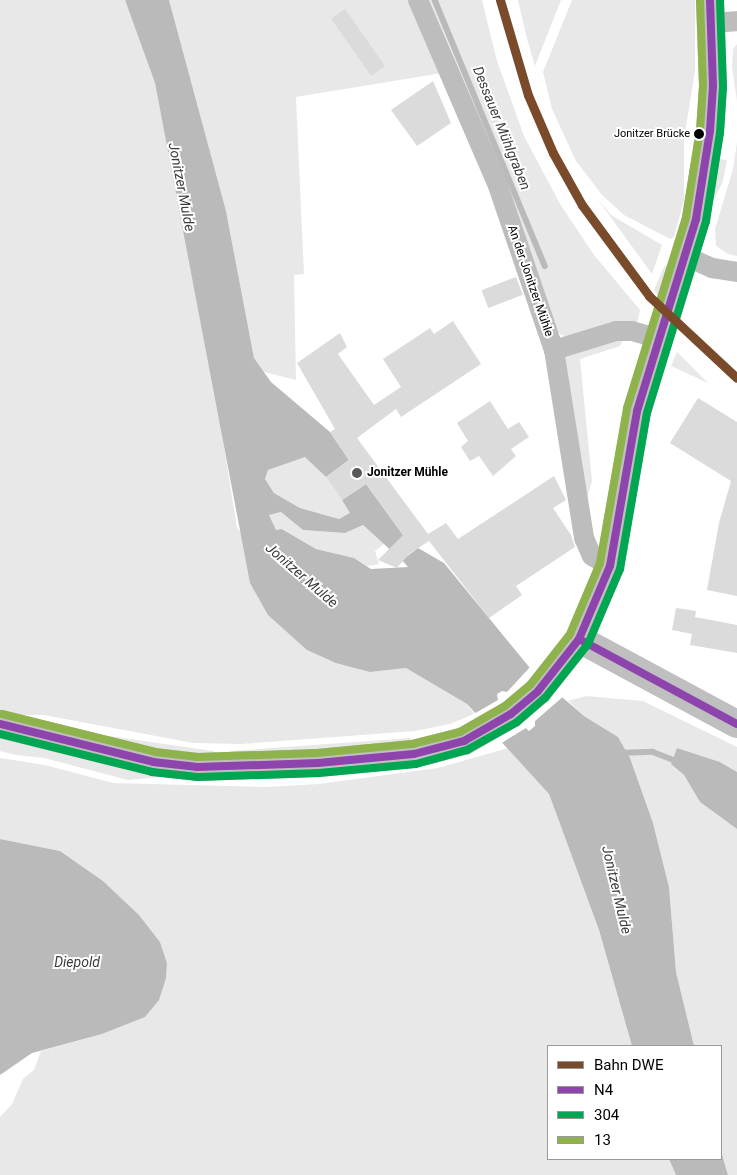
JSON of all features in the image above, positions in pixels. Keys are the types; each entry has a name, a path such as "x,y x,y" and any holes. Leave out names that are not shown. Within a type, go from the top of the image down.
{"main road":[{"path":"0,724 114,753 198,767 372,760 435,750 480,733 524,704 560,666 579,639 610,566 637,412 657,338 685,256 708,160 713,86 710,12"},
{"path":"579,639 737,724"}],"street":[{"name":"An der Jonitzer Mühle","path":"418,0 497,183 554,350 584,538 592,556 610,566"},
{"path":"710,12 737,21"},
{"path":"685,256 712,268 737,272"},
{"path":"554,350 616,331 632,331 657,338"}],"shaded area":[{"path":"0,0 125,0 155,83 212,371 237,528 370,672 406,668 467,704 474,714 450,724 415,731 241,744 193,743 44,715 16,715 0,710"},
{"path":"169,0 482,0 497,61 524,136 560,204 594,255 640,310 637,324 570,337 561,335 553,327 454,71 296,97 304,274 294,275 296,380 264,372 254,358 226,211"},
{"path":"518,0 561,0 535,66 527,39"},
{"path":"572,0 695,0 695,71 684,139 684,200 674,237 670,239 624,215 602,195 576,161 552,109 543,72"},
{"path":"737,44 737,101 732,67 733,49"},
{"path":"737,142 737,256 728,254 716,246 715,229 733,169"},
{"path":"717,159 727,160 723,181 707,214"},
{"path":"596,197 611,215 662,245 652,274"},
{"path":"673,261 660,298 654,290 664,267"},
{"path":"624,338 620,346 580,359 592,481 584,509 563,357"},
{"path":"677,352 708,383 671,366"},
{"path":"305,456 326,477 351,513 339,519 300,508 274,493 265,479 268,470"},
{"path":"281,512 303,530 345,533 363,525 384,544 375,551 379,564 367,566 354,558 316,549 283,529 276,530 269,515"},
{"path":"586,696 643,701 737,747 737,772 720,762 677,748 671,764 684,775 700,802 737,829 737,1175 728,1175 722,1154 722,1045 694,1045 676,972 669,887 653,823 630,758 618,737 584,716 568,701"},
{"path":"96,734 213,751 217,754 164,754"},
{"path":"0,737 172,776 128,780 44,758 16,755 0,751"},
{"path":"411,738 411,743 229,755 231,751"},
{"path":"508,748 549,794 599,930 632,1045 547,1045 547,1160 669,1160 676,1175 0,1175 0,1117 12,1104 23,1079 34,1070 41,1051 102,1034 145,1017 166,978 167,963 160,942 139,915 103,881 60,851 0,839 0,758 45,765 113,783 265,787 319,784 438,768"}],"water":[{"name":"Jonitzer Mulde","path":"125,0 169,0 226,211 254,358 271,382 330,432 349,460 326,477 305,457 268,470 265,479 274,493 300,508 339,519 350,513 342,500 366,484 411,546 396,555 363,525 345,533 303,530 281,512 269,515 276,530 282,529 316,549 354,558 371,569 408,567 402,560 418,548 444,563 534,673 584,716 618,737 630,758 653,823 669,887 676,972 694,1045 632,1045 599,930 549,794 467,704 406,668 370,672 336,663 307,650 268,615 250,583 155,83"},
{"path":"677,748 720,762 737,772 737,829 700,802 684,775 671,764"},
{"name":"Diepold","path":"0,839 60,851 103,881 139,915 160,942 167,963 166,978 159,1000 145,1017 102,1034 32,1053 0,1075"},
{"path":"722,1154 728,1175 676,1175 669,1160 722,1160"}],"pier":[{"path":"531,666 565,695 535,721 535,726 529,731 526,728 500,744 472,715 498,700 497,694 502,691 507,692"}],"building":[{"path":"345,9 385,66 371,76 331,19"},
{"path":"433,81 451,123 417,146 391,110"},
{"path":"516,277 523,295 488,308 481,290"},
{"path":"453,321 481,364 401,417 396,409 357,438 428,534 446,523 458,539 554,476 566,500 553,508 571,535 575,547 516,586 522,595 489,618 429,541 409,554 397,568 378,560 403,535 366,484 342,500 326,477 349,460 330,432 335,429 297,363 340,333 347,347 338,354 374,405 401,387 383,359 430,328 434,334"},
{"path":"698,398 737,422 737,596 707,590 719,523 731,481 670,443"},
{"path":"490,401 508,429 519,422 529,437 511,449 516,456 493,476 479,456 470,461 461,447 468,441 457,423"},
{"path":"676,608 696,611 695,617 737,625 737,653 690,645 692,634 672,630"}],"waterway":[{"name":"Dessauer Mühlgraben","path":"435,0 545,266"},
{"path":"618,753 653,752 679,762"}],"rail line":[{"name":"DWE","path":"500,0 528,95 553,153 582,205 649,296 737,378"}],"transit line":[{"name":"13","path":"2,714 155,752 198,757 317,753 412,744 460,732 505,706 531,684 570,634 600,563 627,408 686,217 700,130 703,86 700,0"},
{"name":"N4","path":"0,724 153,762 198,767 318,763 414,754 464,741 511,714 538,691 579,639 610,566 637,411 696,219 710,131 713,86 710,0"},
{"name":"304","path":"0,734 152,772 198,777 319,773 416,764 467,750 517,722 545,698 588,644 620,569 647,413 706,221 720,133 723,87 720,0"},
{"name":"N4","path":"579,639 737,724"}],"place":[{"name":"Jonitzer Brücke","path":"699,134"},
{"name":"Jonitzer Mühle","path":"357,473"}]}
